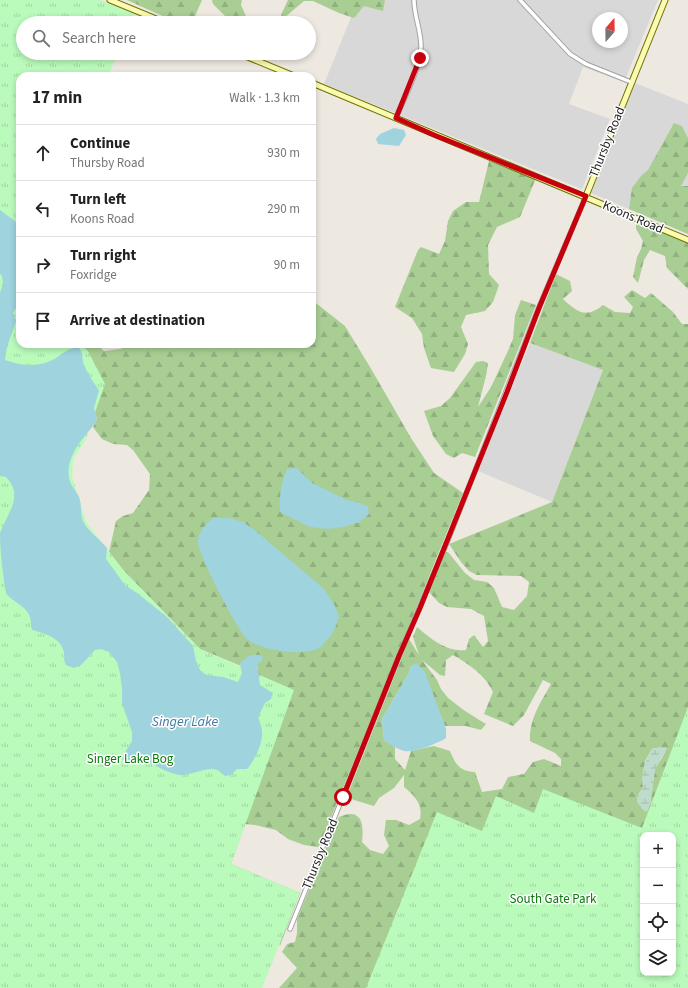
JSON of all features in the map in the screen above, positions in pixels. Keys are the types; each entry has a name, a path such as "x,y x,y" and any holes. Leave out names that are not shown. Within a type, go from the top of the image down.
{"street":[{"path":"110,0 149,16"},
{"path":"396,118 420,58 421,38 416,19 414,0"},
{"path":"520,0 570,54 586,64 631,82"},
{"name":"Thursby Road","path":"290,929 399,656 451,532 539,308 665,0"},
{"path":"255,60 284,72"},
{"name":"Koons Road","path":"316,86 586,196 688,240"}],"shaded area":[{"path":"358,0 658,0 624,82 583,67 569,104 610,119 582,189 324,84"},
{"path":"635,83 688,104 688,234 591,193"},
{"path":"530,343 603,370 552,502 478,471"}],"green space":[{"name":"Singer Lake Bog","path":"0,0 100,0 134,14 133,16 16,16 16,60 115,60 110,72 16,72 16,348 85,348 88,351 105,384 85,441 73,459 72,477 86,522 124,571 200,649 294,690 231,864 300,893 262,988 0,988"},
{"path":"127,0 202,0 195,16 162,16"},
{"path":"212,0 242,0 241,5 246,16 225,16 213,4"},
{"path":"288,0 385,0 383,11 364,6 354,18 313,1 304,1 286,16 281,15"},
{"path":"674,123 682,126 688,138 688,173 681,186 688,186 688,234 629,209 632,188 641,176 648,170"},
{"path":"489,161 536,178 520,217 497,227 488,245 489,274 499,285 493,302 485,311 466,315 461,327 468,344 465,354 454,372 431,368 424,348 422,334 412,318 395,307 418,250 421,247 439,254 445,241 448,221 453,211 466,202 479,202"},
{"path":"636,218 688,240 688,289 667,268 665,256 650,250 644,260 638,283 633,277 637,257 643,241 636,229"},
{"path":"556,274 570,281 572,291 563,299 582,312 592,312 603,305 615,312 630,313 633,307 624,297 632,290 645,298 651,293 673,312 682,324 688,324 688,988 279,988 297,968 282,952 287,944 295,942 297,933 297,919 339,817 347,814 357,816 362,824 362,842 370,850 383,854 389,846 384,835 386,820 396,820 409,825 420,819 420,809 415,797 404,787 404,775 394,788 379,798 374,806 354,800 347,796 409,639 419,655 413,637 417,627 439,644 452,649 466,650 469,639 474,635 483,647 488,641 484,616 471,609 447,607 439,603 429,592 445,552 448,552 465,573 474,580 487,582 494,588 502,607 514,610 527,596 529,582 521,576 477,575 469,571 449,544 552,502 603,370 530,343","holes":["453,655 465,662 486,680 493,692 484,714 513,726 524,715 543,680 551,684 531,725 530,741 555,753 561,759 561,766 544,759 533,762 524,774 508,777 502,789 482,792 475,772 462,769 456,764 450,751 434,746 411,751 405,770 395,759 395,746 384,740 382,719 408,675 411,666 437,706 445,726 466,726 481,730 486,724 448,698 422,660 440,675 445,676 446,660","662,747 667,748 655,768 650,805 637,797 643,787 645,761 652,749"]},
{"path":"521,300 536,305 475,457 462,453 454,458 446,454 433,436 424,411 441,406 450,398 476,362 483,361 488,363 478,407 491,387 513,339 515,315"},
{"path":"316,303 345,326 411,438 434,473 463,493 319,847 304,845 288,839 276,830 245,824 231,864 300,893 280,946 277,939 0,546 260,685 257,664 240,664 241,666 200,649 124,571 109,552 116,521 123,516 133,513 149,490 150,474 133,450 127,445 113,444 102,439 93,427 97,419 95,413 24,348 101,348 104,351 121,349 316,348"},
{"name":"South Gate Park","path":"688,707 688,988 366,988 437,812 482,831 496,796 534,813 543,789 642,828"},
{"path":"662,747 667,748 656,769 647,812 643,810 637,802 637,797 643,787 642,777 647,758 652,749"}],"water":[{"path":"394,128 404,130 406,135 399,146 378,144 376,139 380,134"},
{"name":"Singer Lake","path":"0,210 16,222 16,308 13,313 16,321 7,347 5,360 24,365 37,365 50,361 69,350 79,348 83,362 99,390 94,408 97,419 76,447 69,467 69,480 79,497 82,518 85,525 107,548 106,559 125,585 167,617 193,646 196,661 200,670 206,675 223,677 238,682 242,673 240,664 242,661 253,655 263,656 262,661 257,664 260,685 273,693 271,699 265,703 258,717 262,731 260,745 257,754 247,769 237,769 231,775 225,776 218,770 213,769 180,775 168,772 136,757 131,761 121,759 132,741 132,732 122,703 122,688 117,662 109,652 101,649 95,650 81,665 74,668 66,665 63,648 60,644 52,637 32,630 30,617 26,610 6,593 0,534 13,505 14,494 11,483 6,477 0,476 0,293 3,284 2,276 0,274"},
{"path":"297,468 312,483 347,500 368,506 369,514 360,522 343,527 328,529 310,527 280,512 281,490 287,469"},
{"path":"213,518 229,518 243,522 256,531 323,588 334,604 339,616 333,633 319,648 312,651 303,652 272,649 254,644 243,634 228,610 200,551 198,539 200,532"},
{"path":"416,663 425,672 446,729 446,738 414,751 404,751 396,748 384,740 382,719 408,675 411,666"}],"route":[{"path":"343,797 399,656 420,608 442,551 448,540 539,308 586,196 434,135 396,118 420,58"}]}
